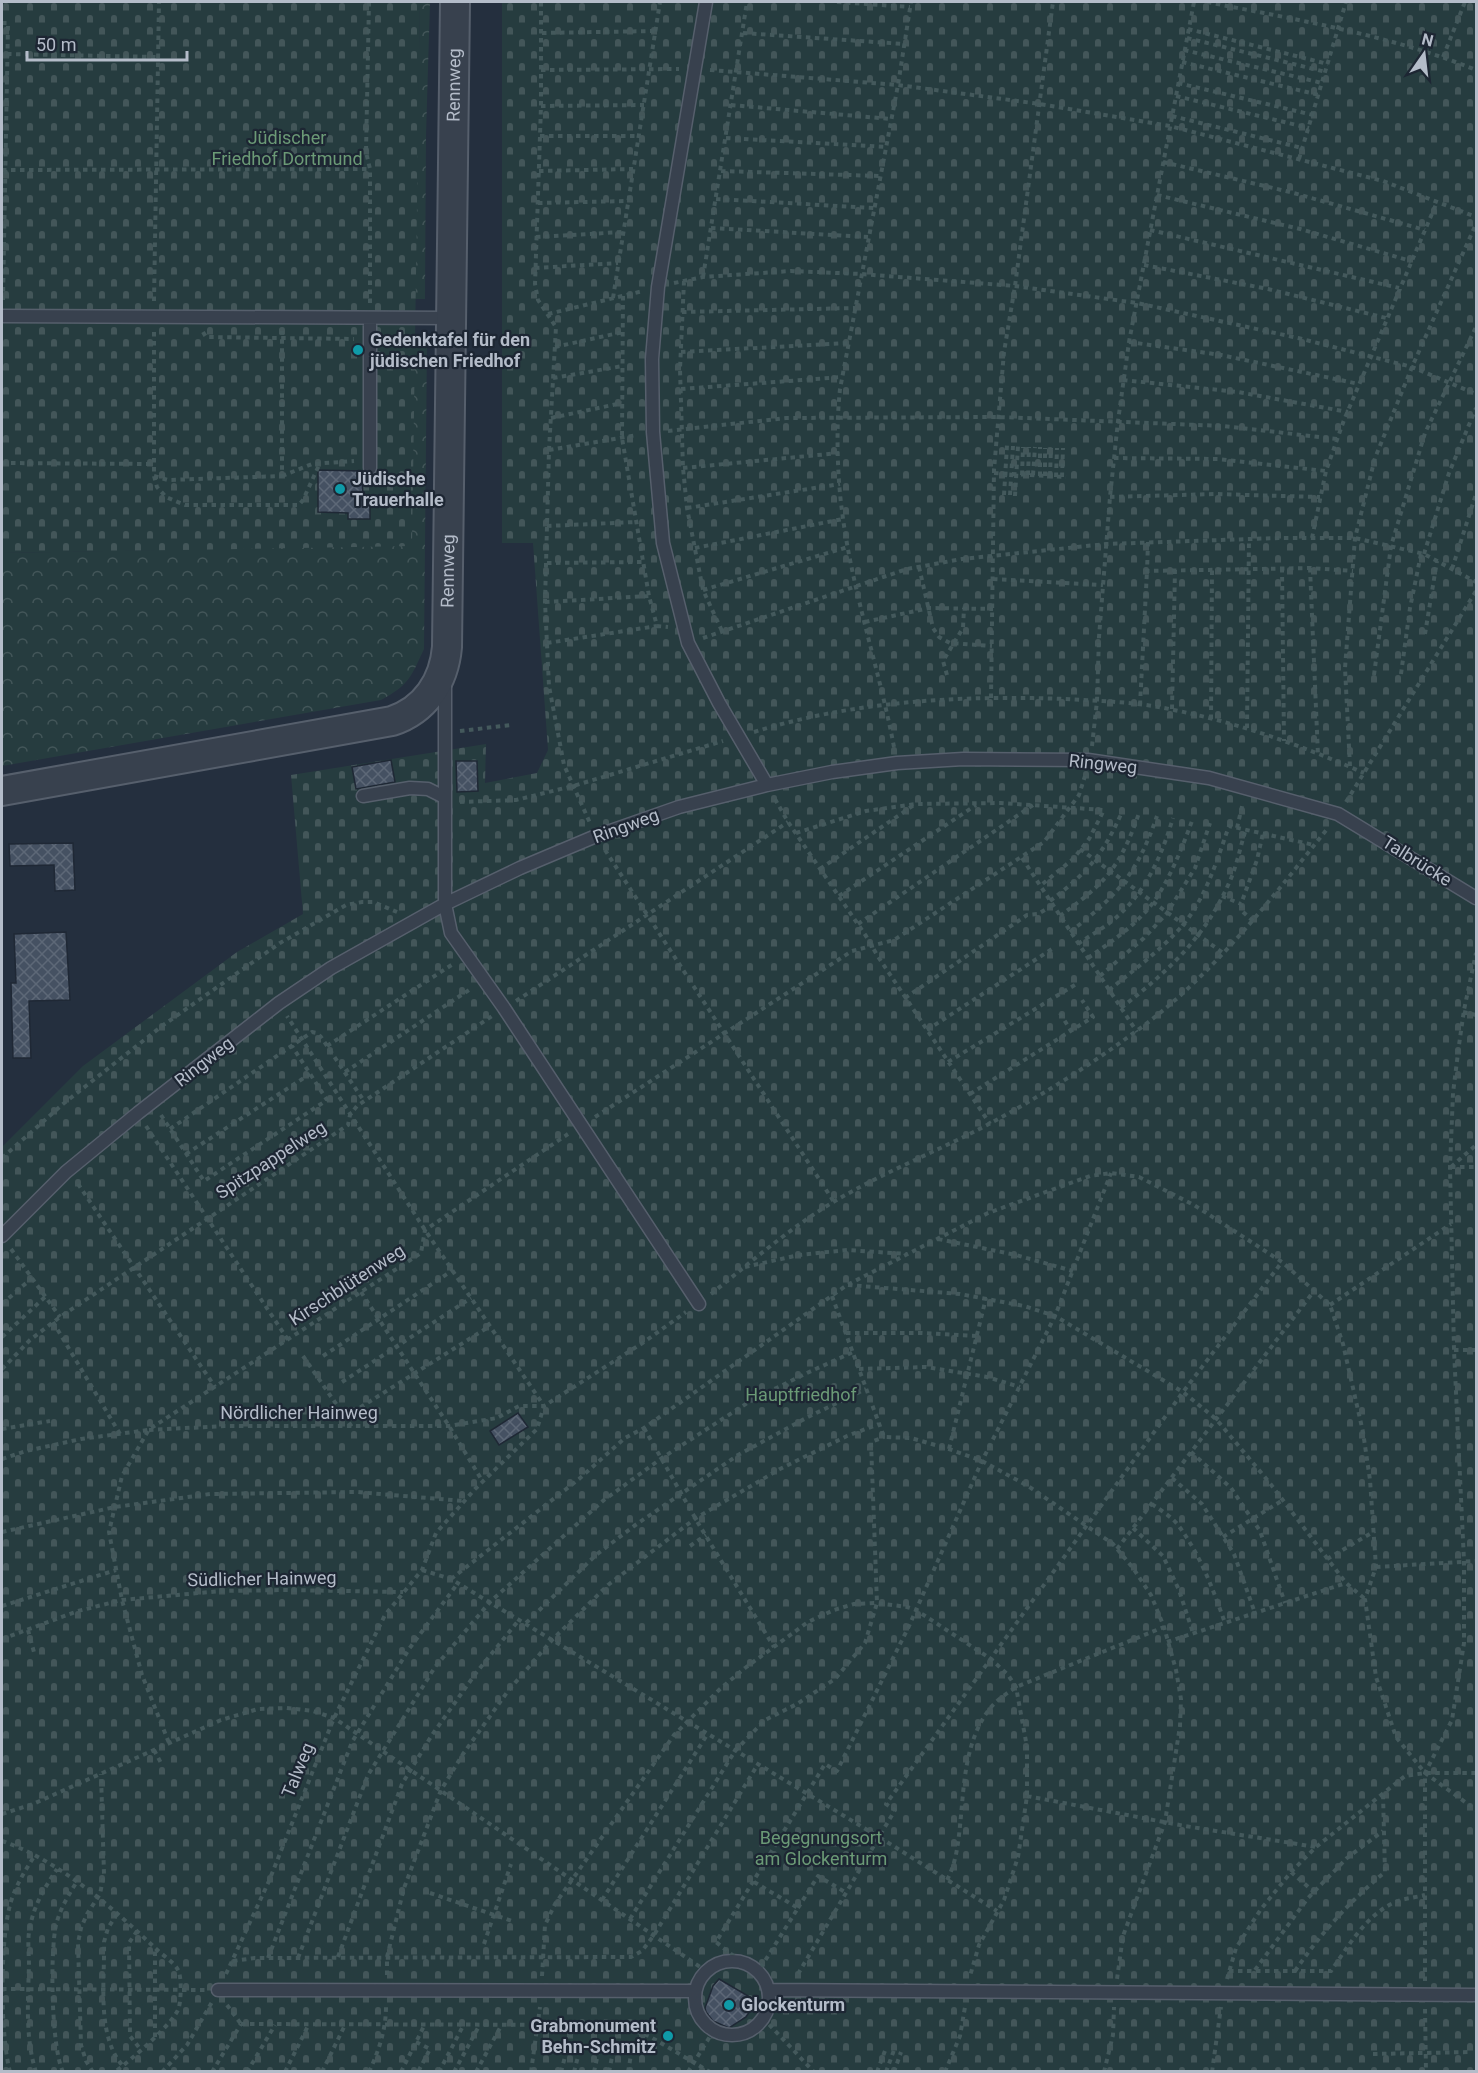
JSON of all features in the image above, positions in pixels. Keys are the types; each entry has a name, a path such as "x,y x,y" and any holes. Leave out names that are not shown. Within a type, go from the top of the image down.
{"street":[{"name":"Rennweg","path":"2,791 392,721 406,716 428,697 438,682 445,662 455,2"}],"lane":[{"path":"706,2 658,287 652,359 653,432 663,543 688,644 738,737 767,785"},
{"path":"2,316 451,318"},
{"path":"370,318 370,464"},
{"path":"445,662 445,904 451,933 504,1008 699,1304"},
{"name":"Ringweg","path":"4,1240 68,1170 279,1003 331,968 445,904 520,868 596,836 679,807 767,785 832,772 897,763 963,759 1088,760 1209,778 1338,814 1361,826"},
{"path":"363,796 410,788 428,789 444,800"},
{"name":"Talbrücke","path":"1361,826 1475,897"},
{"path":"729,1961 741,1962 758,1972 768,1990 767,2010 756,2026 736,2035 724,2034 705,2023 698,2013 695,1990 706,1971 717,1964 729,1961"},
{"path":"218,1990 695,1990"},
{"path":"768,1990 1223,1992 1425,2000 1476,1995"}],"path":[{"path":"159,2 153,464 157,487 166,497 185,505 298,505 303,500 320,463"},
{"path":"369,2 366,152 369,169 370,318"},
{"path":"541,2 541,106 535,284 538,300 556,327 549,450 545,602 549,686 564,765 596,836 834,1202"},
{"path":"613,298 660,2"},
{"path":"703,277 747,2"},
{"path":"837,2 911,4 898,85 848,343 837,417 843,519 856,586 886,704 897,763"},
{"path":"991,698 994,473 1004,352 1053,2"},
{"path":"425,1230 580,1126 852,951 894,940 1022,858 1044,842 1082,788 1093,742 1110,497 1129,342 1194,2"},
{"path":"1207,2 1340,28 1443,57 1476,70"},
{"path":"1299,159 1346,2"},
{"path":"1443,57 1465,2"},
{"path":"2,23 8,23 3,170 2,316"},
{"path":"1188,29 1328,64"},
{"path":"542,33 655,32"},
{"path":"743,33 904,44"},
{"path":"1187,38 1326,72"},
{"path":"1184,50 1322,83"},
{"path":"7,54 158,57"},
{"path":"1182,62 1319,95"},
{"path":"541,70 737,71 898,85 1040,104 1170,126 1299,159 1383,181 1476,217"},
{"path":"1178,84 1313,115"},
{"path":"1176,96 1309,128"},
{"path":"541,106 644,105"},
{"path":"731,105 891,118"},
{"path":"1172,116 1302,148"},
{"path":"540,136 639,136"},
{"path":"726,138 886,147"},
{"path":"1163,162 1290,192 1425,230"},
{"path":"3,170 369,169"},
{"path":"539,171 633,169"},
{"path":"721,171 880,176"},
{"path":"1157,195 1300,229 1411,261"},
{"path":"716,199 874,208"},
{"path":"538,203 628,201"},
{"path":"1312,538 1326,471 1337,440 1370,356 1437,202"},
{"path":"1350,767 1346,668 1355,538 1375,458 1412,367 1476,224"},
{"path":"711,228 868,237"},
{"path":"1150,230 1399,288"},
{"path":"536,237 623,232"},
{"path":"535,268 618,263"},
{"path":"1144,265 1268,290 1386,318"},
{"path":"548,314 703,277 791,271 1015,286 1137,303 1370,356 1412,367 1476,394"},
{"path":"684,281 681,389 683,468 687,508 703,590 722,631"},
{"path":"623,296 622,438 649,596 657,626"},
{"path":"682,312 855,308"},
{"path":"194,317 206,337 370,339"},
{"path":"282,318 282,476"},
{"path":"1374,675 1391,546 1425,433 1476,327"},
{"path":"555,347 623,332"},
{"path":"1129,342 1221,355 1359,384"},
{"path":"681,352 848,343"},
{"path":"553,378 623,366"},
{"path":"681,389 842,377"},
{"path":"1124,380 1238,392 1348,412"},
{"path":"551,418 622,403"},
{"path":"1401,674 1410,608 1422,554 1449,473 1476,408"},
{"path":"549,450 653,432 786,418 837,417 999,417 1118,421 1223,426 1337,440"},
{"path":"1004,495 1007,445"},
{"path":"1017,474 1021,447"},
{"path":"1013,495 1021,447"},
{"path":"1021,447 1030,475"},
{"path":"1030,475 1035,447"},
{"path":"1045,476 1046,448 1045,476"},
{"path":"1056,477 1057,448"},
{"path":"994,473 1064,477 1063,448"},
{"path":"683,468 839,453"},
{"path":"1114,458 1218,459 1326,471"},
{"path":"2,463 153,464"},
{"path":"154,476 168,480 282,476 312,464 370,464"},
{"path":"687,508 840,484"},
{"path":"1452,569 1476,494"},
{"path":"1110,497 1214,495 1320,497"},
{"path":"694,548 843,519"},
{"path":"547,526 636,522"},
{"path":"688,644 856,586 919,567 994,555 1106,544 1355,538 1422,554 1476,582"},
{"path":"1247,728 1249,539"},
{"path":"1140,705 1148,542"},
{"path":"703,590 848,547"},
{"path":"1425,634 1437,561"},
{"path":"547,563 643,562"},
{"path":"919,567 935,633 954,644 992,646"},
{"path":"1282,568 1284,742"},
{"path":"1147,571 1310,568 1353,571"},
{"path":"1310,568 1318,754"},
{"path":"1172,709 1175,570"},
{"path":"1211,719 1212,570"},
{"path":"993,579 1103,585"},
{"path":"997,1911 526,1623 451,1579 422,1570 436,1533 483,1482 537,1429 544,1406 699,1304 795,1227 884,1174 990,1124 1043,1093 1137,1032 1184,992 1253,921 1338,814 1476,591"},
{"path":"545,602 649,596"},
{"path":"865,622 929,608 993,609"},
{"path":"947,675 944,661 963,628 964,609"},
{"path":"547,643 657,626 685,629"},
{"path":"444,800 516,800 573,786 797,719 886,704 991,698 1097,701 1172,709 1247,728 1364,773"},
{"path":"445,734 511,725"},
{"path":"767,785 796,833 990,1124"},
{"path":"1237,828 1244,796"},
{"path":"796,833 867,811 916,804 1033,805 1104,810 1089,839 1073,859 1040,886"},
{"path":"820,869 916,804"},
{"path":"839,896 978,804"},
{"path":"858,924 1033,805"},
{"path":"905,998 1027,915 1038,914 1051,903 1095,860 1110,838 1122,812"},
{"path":"1060,916 1095,888 1111,871 1130,838 1139,813"},
{"path":"1070,932 1104,906 1125,882 1147,846 1157,816"},
{"path":"1078,944 1119,916 1140,893 1162,853 1173,818"},
{"path":"1088,958 1121,935 1153,903 1174,868 1192,821"},
{"path":"350,1115 364,1101 789,822"},
{"path":"1100,976 1144,939 1167,913 1195,868 1210,823"},
{"path":"1109,990 1158,950 1183,924 1214,870 1229,826 1314,845"},
{"path":"1121,1008 1160,978 1199,936 1229,882 1246,829"},
{"path":"1253,921 1242,911 1241,904 1257,860 1263,833"},
{"path":"1080,849 1223,953"},
{"path":"1022,858 1137,1032"},
{"path":"1222,896 1241,904"},
{"path":"2,1158 63,1104 162,1026 270,950 346,905 373,902 417,920"},
{"path":"927,1030 1052,949"},
{"path":"1426,2072 1425,1773 1452,1720 1464,1643 1464,1561 1454,1350 1450,1167 1453,1094 1463,1012 1476,953"},
{"path":"327,1046 466,955"},
{"path":"345,1072 484,980"},
{"path":"948,1062 1078,983"},
{"path":"970,1094 1094,1017 1082,1000"},
{"path":"279,1003 425,1230 544,1406"},
{"path":"1463,1012 1476,1015"},
{"path":"1060,1013 1071,1031"},
{"path":"170,1129 312,1032 317,1033 327,1046 364,1101"},
{"path":"152,1102 204,1181 327,1100 292,1046"},
{"path":"186,1154 310,1074"},
{"path":"138,1113 288,1340"},
{"name":"Spitzpappelweg","path":"2,1369 30,1340 53,1322 348,1125 350,1115"},
{"path":"1450,1167 1476,1145"},
{"path":"1450,1167 1476,1167"},
{"path":"68,1170 215,1387"},
{"path":"741,1962 716,1942 825,1764 837,1771 916,1610 982,1461 1055,1316 1111,1173"},
{"path":"451,1579 579,1479 625,1438 644,1428 847,1285 988,1213 1056,1187 1090,1176 1111,1173 1140,1177 1194,1205 1282,1262 1330,1305 1343,1344 1363,1432 1370,1480 1376,1567 1365,1599 1376,1677 1396,1737 1425,1773 1476,1810"},
{"path":"1330,1305 1451,1224"},
{"name":"Kirschblütenweg","path":"148,1430 421,1253 425,1230"},
{"path":"938,1239 1016,1255 1073,1271"},
{"path":"4,1240 60,1317"},
{"path":"745,1267 800,1255 847,1250 908,1254"},
{"path":"788,1990 895,1810 886,1804 1183,1392 1282,1262"},
{"path":"323,1356 453,1270"},
{"path":"2,1304 32,1278"},
{"path":"847,1285 986,1298 1024,1306 1055,1316 1183,1392 1216,1419 1283,1500 1346,1584 1365,1599"},
{"path":"1117,1549 1314,1291"},
{"path":"361,1292 483,1482"},
{"path":"832,1296 884,1437"},
{"path":"2,1337 45,1297"},
{"path":"342,1382 471,1298"},
{"path":"949,1449 986,1298"},
{"path":"53,1322 120,1434"},
{"path":"345,1418 490,1326"},
{"path":"846,1333 977,1336"},
{"path":"1454,1350 1476,1350"},
{"path":"298,1958 368,1775 435,1667 490,1602 604,1500 662,1458 752,1400 853,1352"},
{"path":"303,1356 352,1427"},
{"path":"859,1369 926,1367 987,1377 1020,1387"},
{"path":"526,1623 596,1555 682,1493 738,1455 866,1389"},
{"name":"Nördlicher Hainweg","path":"2,1459 70,1442 148,1430 225,1426 449,1426 497,1418 519,1406 544,1406"},
{"path":"2,1429 50,1421"},
{"path":"387,1957 404,1888 441,1790 463,1754 508,1691 552,1640 608,1586 696,1518 780,1469 847,1436 879,1424"},
{"path":"644,1428 774,1647"},
{"path":"148,1430 122,1476 109,1532 122,1600 142,1675 169,1743"},
{"path":"630,1919 735,1751 765,1720 797,1704 835,1679 866,1643 877,1603 871,1442 884,1437 911,1438 949,1449 982,1461 1028,1486 1117,1549 1134,1568 1151,1595 1164,1627 1176,1670 1181,1699 1180,1726 1165,1822 1123,1936 1115,1992 1113,2035 1104,2072"},
{"path":"1191,1452 1231,1488 1260,1531 1285,1603"},
{"path":"1172,1478 1202,1504 1234,1554 1255,1613"},
{"path":"2,1532 115,1507 210,1494 346,1492 464,1502"},
{"path":"1223,1538 1283,1500"},
{"path":"1152,1503 1176,1523 1196,1553 1225,1623"},
{"path":"1133,1528 1163,1556 1179,1590 1193,1633"},
{"path":"1327,1558 1375,1531"},
{"path":"690,1546 706,1535"},
{"path":"1376,1567 1476,1561"},
{"path":"2,1606 116,1570"},
{"name":"Talweg","path":"162,2072 187,2045 202,2022 269,1881 334,1718 386,1615 422,1570"},
{"path":"268,1958 350,1746 409,1649 458,1583"},
{"path":"1167,1641 1346,1584"},
{"name":"Südlicher Hainweg","path":"2,1640 85,1609 122,1600 221,1591 403,1592"},
{"path":"542,1958 545,1925 555,1904 571,1878 674,1735 686,1722 745,1668 808,1622 854,1604 877,1603 916,1610 991,1659 1008,1675 1016,1687 1027,1747 1027,1796 1018,1857 1004,1900 979,1946 971,1968 960,2036 945,2072"},
{"path":"338,1957 399,1791 432,1736 476,1673 519,1620"},
{"path":"947,1880 954,1867 967,1767 974,1738 988,1712 1000,1698 1016,1687 1164,1627"},
{"path":"28,1630 35,1656"},
{"path":"2,1814 33,1804 221,1720 258,1709 286,1708 313,1711 334,1718 706,1971"},
{"path":"603,1900 707,1735"},
{"path":"154,1750 162,1763"},
{"path":"232,1961 338,1957 631,1957 642,1951 654,1935 758,1764"},
{"path":"1212,2072 1223,1992 1236,1948 1261,1909 1291,1872 1316,1847 1405,1776 1425,1773 1476,1773"},
{"path":"93,2072 86,2061 81,2045 78,1943 81,1928 100,1894 104,1874 101,1774"},
{"path":"1295,1971 1324,1930 1358,1894 1385,1872 1383,1793"},
{"path":"1027,1796 1316,1847"},
{"path":"1255,1971 1314,1892 1347,1858 1384,1831"},
{"path":"2,1841 35,1855 97,1898 137,1931 178,1971 181,1990 176,2015 115,2072"},
{"path":"10,2072 6,2057 2,1989 4,1928 10,1903 21,1877 35,1855"},
{"path":"484,1944 511,1864"},
{"path":"36,2072 29,2038 29,1929 39,1897 57,1869"},
{"path":"1291,1872 1314,1892"},
{"path":"758,1972 818,1875 845,1892"},
{"path":"754,1882 798,1908"},
{"path":"63,2072 54,2043 54,1940 64,1903 76,1883"},
{"path":"430,1893 512,1921"},
{"path":"1229,1971 1331,1971 1360,1929 1382,1911 1400,1900 1425,1895"},
{"path":"117,1914 108,1928 104,1942 105,2027 108,2043 123,2066"},
{"path":"137,1931 129,1943 130,2036 141,2050"},
{"path":"155,1948 155,2037"},
{"path":"2,1989 218,1990"},
{"path":"763,2018 814,2072"},
{"path":"212,2072 241,2024 616,2025 649,2036 710,2072"},
{"path":"247,2072 275,2024"},
{"path":"285,2072 309,2024"},
{"path":"322,2072 345,2025"},
{"path":"401,2072 424,2025"},
{"path":"369,2072 386,2026"},
{"path":"439,2072 463,2026"},
{"path":"454,2072 479,2026"},
{"path":"476,2072 501,2026"},
{"path":"531,2072 538,2026"},
{"path":"561,2072 573,2026"},
{"path":"688,2072 714,2030"},
{"path":"416,2042 430,2049 418,2072"},
{"path":"574,2072 581,2045"},
{"path":"877,2072 886,2048"},
{"path":"594,2072 599,2049"},
{"path":"886,2072 894,2050"},
{"path":"609,2072 613,2052"},
{"path":"894,2072 901,2052"},
{"path":"1373,2054 1472,2052"},
{"path":"628,2072 631,2055"}],"green space":[{"name":"Jüdischer Friedhof Dortmund","path":"2,2 420,2 412,546 2,553"},
{"path":"420,2 430,2 425,299 414,299"},
{"name":"Hauptfriedhof","path":"502,2 1476,2 1476,2071 2,2072 2,1147 83,1066 237,952 303,914 291,775 486,744 485,783 537,773 548,750 533,543 502,543"},
{"path":"414,341 427,341 424,649 403,685 381,700 2,766 2,553 156,550 415,344"}],"building":[{"name":"Jüdische Trauerhalle","path":"318,470 362,471 363,501 370,501 370,519 348,519 348,513 318,512"},
{"path":"391,760 395,782 356,789 352,767"},
{"path":"456,761 477,761 478,791 457,792"},
{"path":"73,843 75,890 55,891 54,865 10,866 9,844"},
{"path":"66,932 70,1000 29,1001 31,1058 13,1058 11,983 16,983 14,934"},
{"path":"518,1413 528,1427 499,1445 490,1431"},
{"name":"Glockenturm","path":"719,1979 755,2000 746,2017 729,2028 713,2021 705,2008 713,1986"}],"place":[{"name":"Gedenktafel für den jüdischen Friedhof","path":"358,350"},
{"name":"Jüdische Trauerhalle","path":"340,489"},
{"name":"Glockenturm","path":"729,2005"},
{"name":"Grabmonument Behn-Schmitz","path":"668,2036"}],"park label":[{"name":"Begegnungsort am Glockenturm","path":"821,1848"}]}
